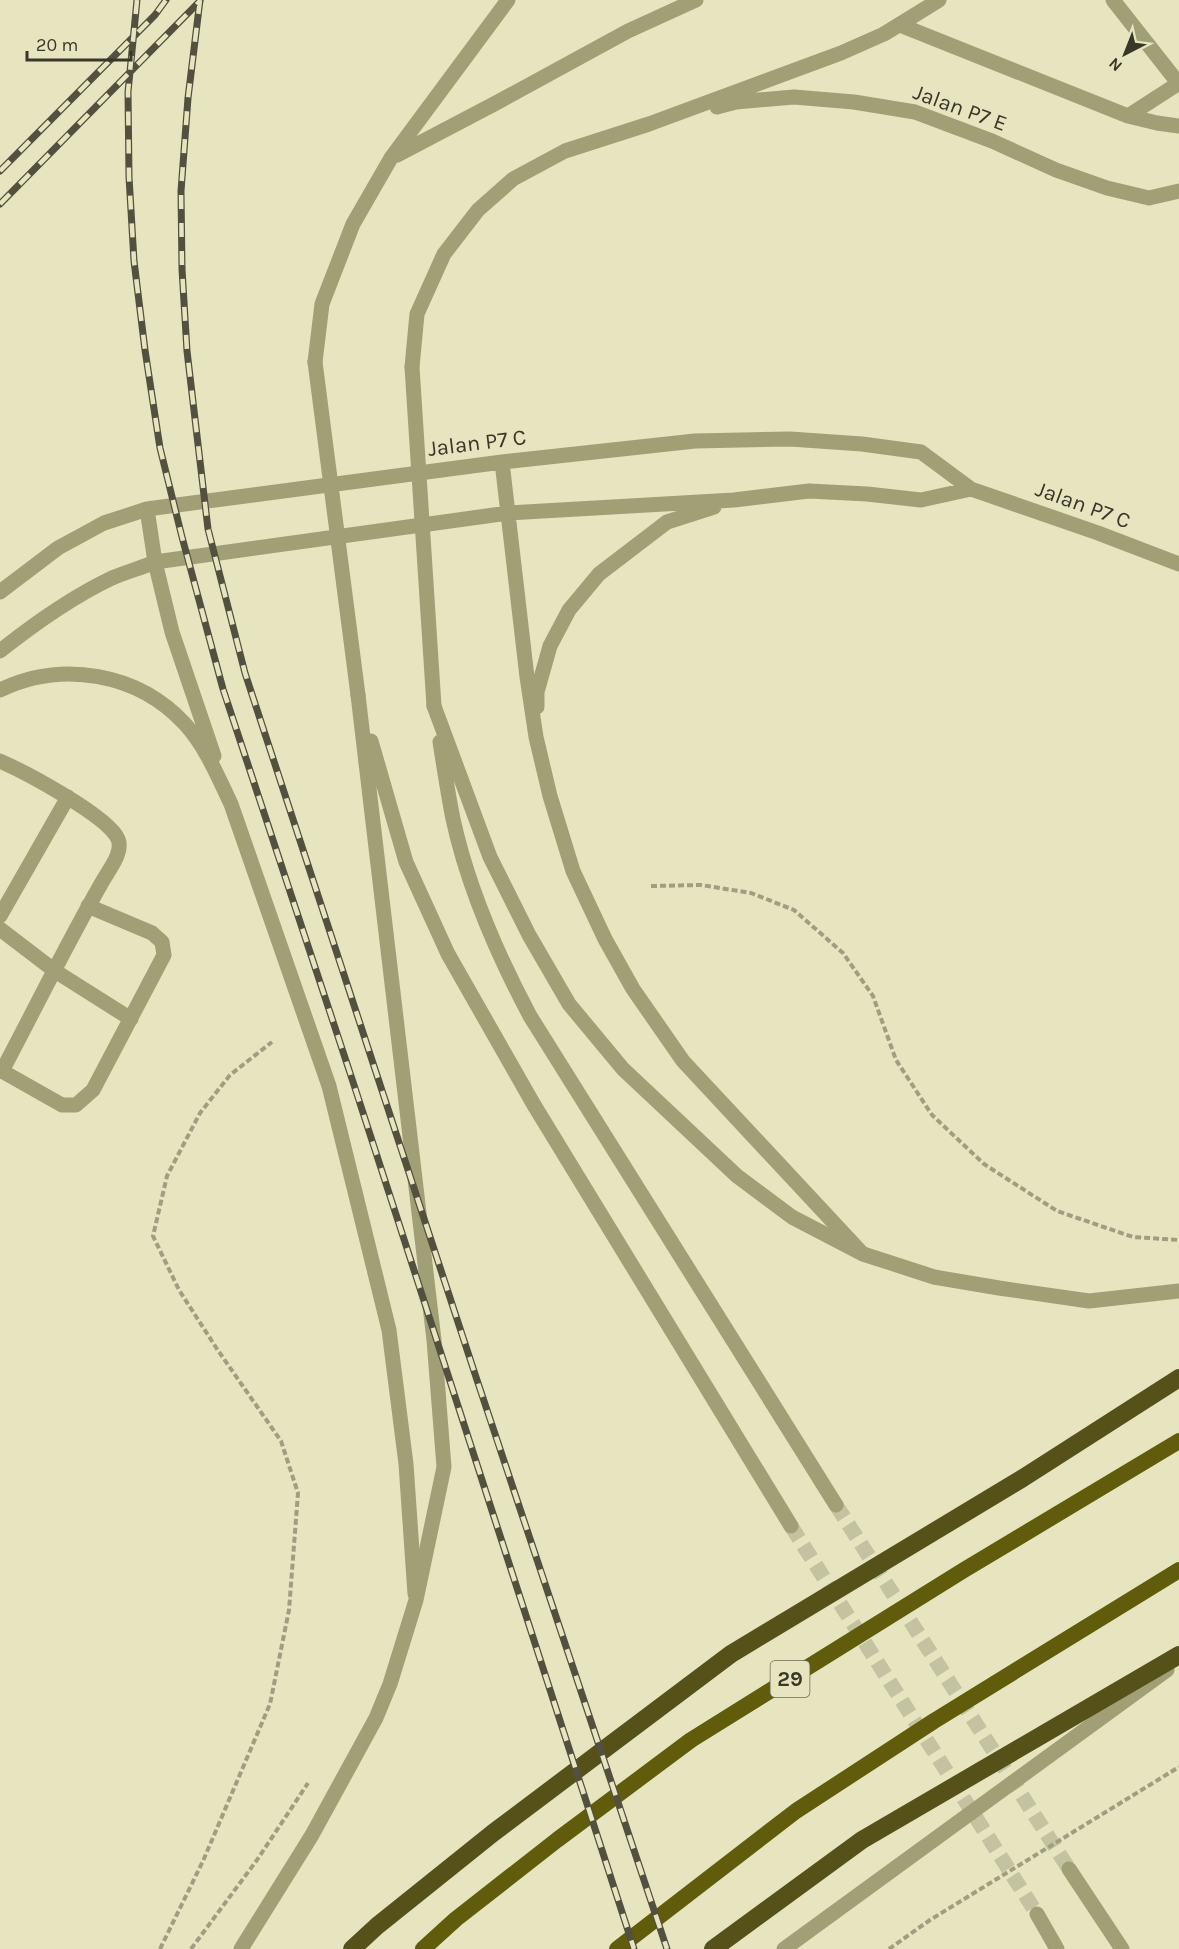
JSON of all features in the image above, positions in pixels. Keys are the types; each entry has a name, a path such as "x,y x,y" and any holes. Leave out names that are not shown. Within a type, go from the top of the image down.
{"highway":[{"path":"352,1949 377,1926 493,1833 731,1654 1023,1478 1179,1378"},
{"name":"29","path":"423,1949 456,1919 548,1847 691,1740 964,1570 1179,1441"},
{"path":"617,1949 796,1811 934,1721 1179,1570"},
{"path":"713,1949 862,1840 1179,1654"}],"street":[{"path":"241,1949 312,1835 376,1718 390,1684 416,1600 444,1467 434,1340 358,695 315,362 322,304 353,224 391,158 508,0"},
{"path":"391,158 628,31 696,0"},
{"path":"836,1505 536,1026 504,965 475,894 453,820 434,706 412,366 417,314 444,254 478,210 513,179 565,151 649,124 841,53 884,34 939,0"},
{"path":"1113,0 1179,84 1128,116"},
{"path":"900,25 1128,116 1179,126"},
{"name":"Jalan P7 E","path":"649,124 736,102 794,98 854,102 915,112 992,141 1056,170 1107,188 1149,198 1179,191"},
{"name":"Jalan P7 C","path":"0,592 58,548 104,523 147,509 502,462 695,441 790,439 862,444 921,452 971,489 1179,564"},
{"path":"502,462 536,737 550,796 573,871 633,989 683,1061 863,1254"},
{"path":"0,651 33,624 78,597 112,578 155,562 508,513 734,500 809,491 921,500 971,489"},
{"path":"536,737 537,692 550,646 569,610 599,574 667,522 734,500"},
{"path":"147,509 155,562 179,653 329,1086 389,1330 406,1464 416,1600"},
{"path":"0,690 18,681 49,674 90,674 129,686 159,700 186,725 212,763 231,804"},
{"path":"358,695 406,862 448,954 534,1105 791,1526"},
{"path":"434,706 490,857 529,935 569,1004 623,1069 737,1176 792,1217 863,1254 934,1277 1089,1301 1179,1291"},
{"path":"0,761 68,797 111,828 119,840 118,853 88,906 1,1071 62,1105 76,1105 93,1090 164,955 162,942 152,933 88,906"},
{"path":"0,916 68,797"},
{"path":"0,929 54,971 131,1019"},
{"path":"784,1949 1179,1661"},
{"path":"1070,1869 1122,1949"},
{"path":"1037,1914 1057,1949"}],"path":[{"path":"651,886 701,885 751,892 794,910 843,953 873,996 896,1060 932,1115 984,1164 1057,1211 1133,1237 1179,1240"},
{"path":"160,1949 203,1862 270,1704 289,1610 297,1493 281,1441 179,1290 153,1236 167,1176 200,1113 230,1075 272,1042"},
{"path":"889,1949 930,1920 1179,1767"},
{"path":"191,1949 257,1860 312,1779"}],"tunnel":[{"path":"836,1505 1069,1869"},
{"path":"791,1526 1037,1914"}],"railway":[{"path":"137,0 128,92 129,177 134,261 160,448 182,537 223,689 634,1949"},
{"path":"0,171 155,15 166,0"},
{"path":"200,0 188,98 181,191 182,269 187,351 208,529 245,673 667,1949"},
{"path":"0,204 200,1"}]}
